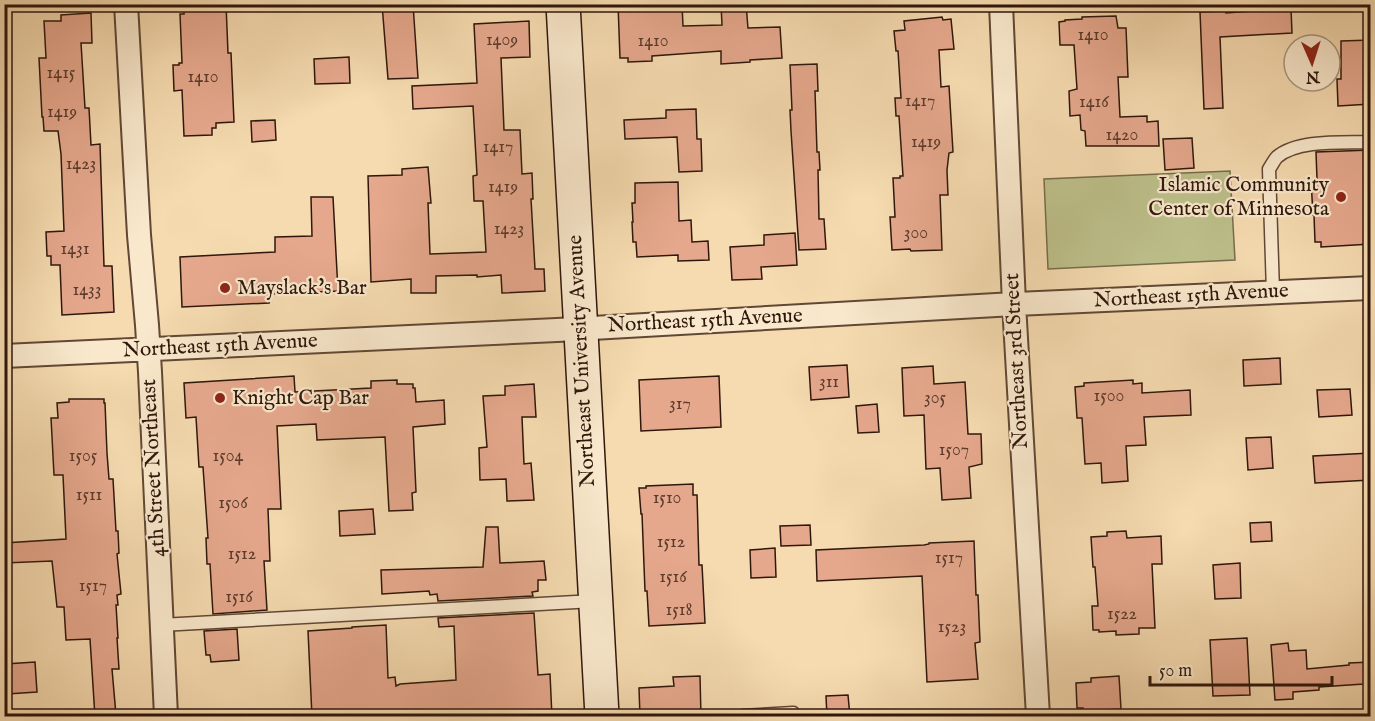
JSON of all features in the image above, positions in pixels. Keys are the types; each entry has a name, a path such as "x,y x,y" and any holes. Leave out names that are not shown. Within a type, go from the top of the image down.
{"main road":[{"name":"Northeast University Avenue","path":"563,4 602,717"}],"street":[{"name":"4th Street Northeast","path":"126,4 139,235 149,350 166,717"},
{"name":"Northeast 3rd Street","path":"1000,4 1014,304 1038,717"},
{"name":"Northeast 15th Avenue","path":"4,356 1371,288"}],"lane":[{"path":"1273,292 1269,169 1276,158 1290,149 1307,144 1371,142"},
{"path":"161,625 596,601"},
{"path":"742,717 794,713 794,717"}],"green space":[{"path":"1230,171 1235,260 1048,269 1044,179"}],"building":[{"path":"226,4 234,122 216,123 216,128 212,128 212,135 184,136 182,90 174,91 173,65 182,63 180,14 184,14 184,6"},
{"path":"382,4 413,4 418,78 388,79"},
{"path":"618,4 682,4 683,26 722,25 721,4 746,4 748,28 780,27 782,58 721,64 721,51 652,56 652,61 628,62 628,58 620,58"},
{"path":"1291,8 1292,33 1220,37 1223,108 1204,109 1200,12 1226,11 1226,13"},
{"path":"91,13 92,43 81,43 85,108 89,108 91,145 100,144 104,266 112,266 114,312 62,315 60,265 51,265 51,256 47,256 46,232 64,231 61,154 58,131 44,131 39,58 46,58 44,21 61,21 61,15"},
{"path":"1116,16 1118,28 1126,28 1128,77 1118,77 1120,117 1147,116 1147,122 1158,121 1159,146 1086,146 1085,131 1081,130 1080,115 1070,116 1069,91 1077,89 1074,45 1060,45 1059,22 1082,19 1082,17"},
{"path":"942,17 943,20 951,19 954,49 939,50 941,87 949,86 953,152 949,153 947,170 948,195 940,195 942,250 892,250 890,217 895,217 893,178 903,176 899,116 896,116 895,98 901,98 898,51 896,51 894,31 905,30 904,21"},
{"path":"529,21 530,57 501,58 504,130 520,130 522,174 532,173 533,199 531,199 535,269 544,269 545,291 502,293 501,275 436,276 436,293 411,293 411,279 371,282 368,176 402,175 402,169 428,167 431,203 428,203 430,254 486,252 483,201 474,201 473,176 477,175 473,106 413,109 412,86 477,83 474,24"},
{"path":"1371,40 1371,104 1338,106 1338,93 1342,93 1342,41"},
{"path":"349,57 350,83 315,84 314,59"},
{"path":"817,64 818,91 815,91 817,152 819,152 820,170 818,170 819,219 824,219 826,249 799,250 791,131 790,65"},
{"path":"696,109 697,139 701,139 702,171 679,172 677,137 625,139 624,120 666,118 666,110"},
{"path":"275,120 276,140 252,142 251,121"},
{"path":"1192,138 1194,168 1165,170 1163,139"},
{"name":"Islamic Community Center of Minnesota","path":"1371,150 1371,244 1321,247 1321,242 1315,242 1311,180 1317,179 1316,152"},
{"path":"678,182 679,221 691,220 692,242 708,241 709,260 678,261 678,255 637,257 636,242 633,242 632,222 635,183"},
{"path":"311,197 333,197 338,291 269,294 269,303 182,307 180,257 275,252 275,237 312,236"},
{"path":"795,233 797,265 761,267 762,279 732,280 730,247 764,245 764,235"},
{"path":"1280,358 1281,384 1244,386 1243,360"},
{"path":"847,365 849,397 811,400 809,367"},
{"path":"933,366 934,384 965,382 968,434 981,434 982,464 969,467 971,498 942,500 940,468 926,469 924,415 904,416 902,368"},
{"path":"294,376 295,392 371,388 371,381 397,380 397,384 413,384 416,402 444,400 445,424 413,427 416,492 412,493 413,510 389,511 385,437 317,440 316,424 277,426 281,509 268,509 270,561 264,561 267,610 213,614 210,564 207,564 206,538 208,538 203,467 199,467 196,417 186,418 184,383"},
{"path":"719,376 721,427 641,431 639,380"},
{"path":"1133,380 1133,384 1142,383 1142,393 1190,390 1191,415 1144,417 1146,445 1126,446 1128,481 1102,483 1101,463 1085,464 1082,418 1077,418 1075,387 1084,386 1084,383"},
{"path":"534,384 536,417 522,417 524,464 531,463 534,500 507,501 506,479 480,480 479,448 487,447 483,396 505,395 505,386"},
{"path":"1350,389 1352,415 1319,417 1317,390"},
{"path":"69,399 104,399 105,403 109,479 113,479 121,594 117,595 118,605 116,605 119,669 112,669 116,715 114,717 95,717 90,639 66,640 64,607 57,607 52,561 4,563 4,543 66,539 63,475 54,475 51,418 58,418 57,403 69,402"},
{"path":"877,404 879,432 858,433 856,406"},
{"path":"1271,437 1273,468 1248,470 1246,438"},
{"path":"1371,453 1371,480 1315,483 1313,456"},
{"path":"693,484 693,495 697,495 699,565 702,565 705,623 649,626 639,488"},
{"path":"373,509 375,534 340,536 339,511"},
{"path":"1271,522 1272,541 1251,542 1250,523"},
{"path":"810,525 811,545 781,546 780,526"},
{"path":"486,527 498,527 500,563 544,561 546,580 538,580 538,591 532,592 533,596 438,601 437,594 430,595 429,591 382,594 381,570 483,567"},
{"path":"1126,531 1127,538 1161,536 1162,564 1152,564 1155,628 1139,628 1139,634 1116,635 1116,631 1099,632 1099,630 1093,630 1092,606 1098,606 1091,537 1107,536 1107,532"},
{"path":"974,541 980,642 975,643 978,679 927,682 922,576 817,581 816,550"},
{"path":"775,548 776,577 751,578 750,550"},
{"path":"1240,563 1241,598 1215,599 1213,565"},
{"path":"534,613 538,675 550,674 552,717 312,717 308,631 386,625 388,678 395,677 396,686 456,680 454,626 439,627 438,618"},
{"path":"237,629 239,660 211,662 210,655 206,655 204,631"},
{"path":"1247,638 1250,695 1213,696 1210,640"},
{"path":"1288,643 1289,651 1306,650 1307,669 1371,662 1371,681 1364,682 1364,684 1319,687 1319,690 1293,692 1293,699 1275,700 1271,645"},
{"path":"35,662 37,692 7,694 5,664"},
{"path":"700,676 701,717 640,717 639,688 674,686 673,677"},
{"path":"1119,676 1121,709 1083,711 1083,708 1077,708 1076,683 1091,682 1091,678"},
{"path":"848,695 850,717 827,717 826,696"}],"place":[{"name":"Islamic Community Center of Minnesota","path":"1341,197"},
{"name":"Mayslack's Bar","path":"225,288"},
{"name":"Knight Cap Bar","path":"220,398"}]}
